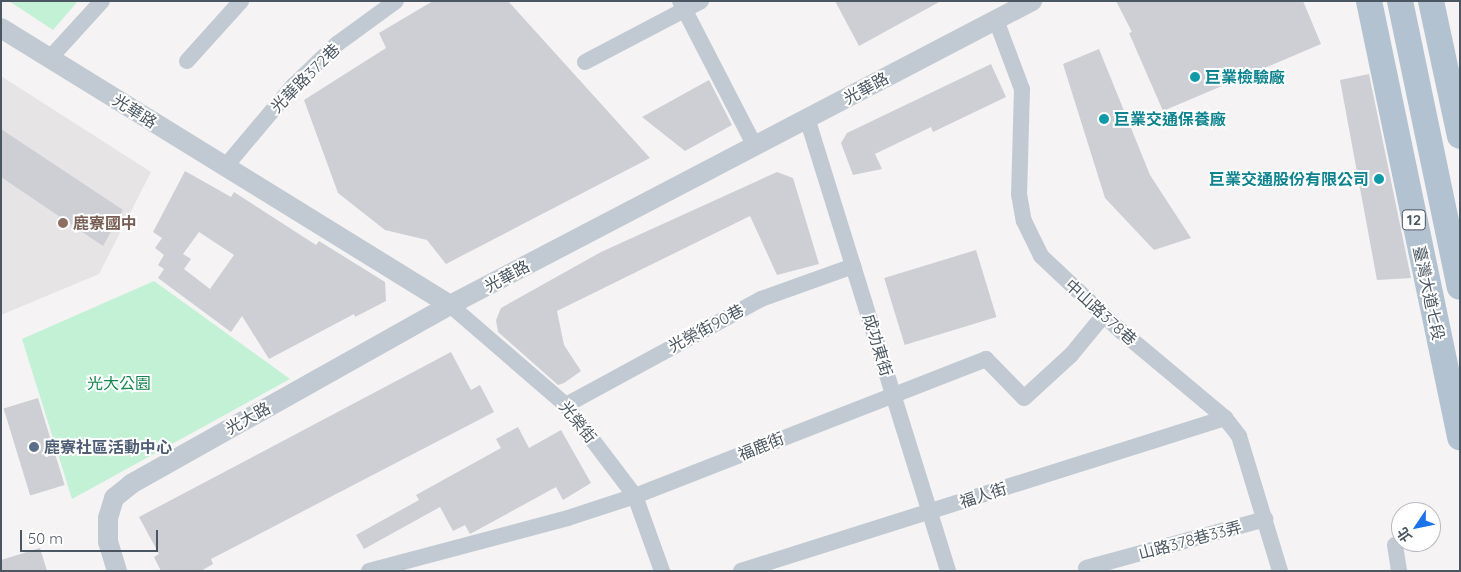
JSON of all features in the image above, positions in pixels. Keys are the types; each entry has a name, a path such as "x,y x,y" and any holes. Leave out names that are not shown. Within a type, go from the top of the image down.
{"main road":[{"name":"臺灣大道七段","path":"1369,1 1460,438"},
{"name":"臺灣大道七段","path":"1400,1 1460,287"},
{"path":"1431,1 1460,136"}],"street":[{"path":"50,58 102,1"},
{"path":"187,61 241,1"},
{"name":"光華路372巷","path":"225,166 293,86 337,44 396,1"},
{"path":"585,62 682,6 701,1"},
{"name":"光華路","path":"1,28 450,306 996,20 1025,3"},
{"path":"682,6 755,146"},
{"name":"中山路378巷","path":"996,20 1022,89 1019,194 1024,221 1041,256 1104,315 1225,418 1239,436 1280,571"},
{"name":"成功東街","path":"807,118 948,571"},
{"name":"光榮街90巷","path":"566,404 760,299 853,266"},
{"name":"光榮街","path":"450,306 566,404 636,496 662,571"},
{"name":"光大路","path":"117,571 108,542 108,518 114,498 131,484 450,306"},
{"name":"福鹿街","path":"369,571 568,518 636,496 893,393 986,359 1024,398 1071,355 1104,315"},
{"name":"福人街","path":"741,571 1225,418"},
{"name":"山路378巷33弄","path":"1086,568 1265,519"},
{"path":"1396,552 1399,571"}],"shaded area":[{"name":"鹿寮國中","path":"1,76 151,172 99,274 1,315"}],"green space":[{"path":"9,1 78,1 53,30"},
{"name":"光大公園","path":"154,281 290,379 72,499 22,339"}],"building":[{"path":"433,1 508,1 650,158 446,264 427,240 385,230 338,193 304,100 386,48 379,33"},
{"path":"835,1 941,1 859,46"},
{"name":"巨業檢驗廠","path":"1116,1 1303,1 1321,44 1163,111 1129,33 1132,32"},
{"name":"巨業交通保養廠","path":"1099,49 1150,175 1191,238 1154,250 1105,198 1063,64"},
{"path":"991,64 1006,97 933,132 931,127 875,154 882,169 853,175 841,143 847,133"},
{"name":"巨業交通股份有限公司","path":"1369,74 1411,278 1377,280 1340,80"},
{"path":"709,80 732,125 685,151 642,117"},
{"path":"1,129 123,210 103,246 1,177"},
{"path":"185,171 231,197 234,192 316,245 319,241 385,282 386,301 355,317 354,314 269,359 242,316 231,332 158,278 164,269 158,265 164,255 155,248 162,238 153,232","holes":["199,232 234,255 210,289 184,269 191,259 183,254"]},
{"path":"777,172 793,178 819,264 777,275 750,216 557,311 564,345 581,371 558,385 498,332 496,320 501,308 601,252"},
{"path":"976,250 996,317 905,345 884,278"},
{"path":"451,352 471,390 480,385 494,412 211,559 213,564 201,571 161,571 154,557 159,554 139,517"},
{"name":"鹿寮社區活動中心","path":"38,398 65,485 30,496 4,409"},
{"path":"518,427 529,448 561,430 591,483 563,500 556,487 470,534 465,525 453,531 440,507 364,549 356,535 419,500 416,495 501,448 496,439"},
{"path":"40,548 47,571 1,571 1,560"}],"place":[{"name":"巨業檢驗廠","path":"1195,77"},
{"name":"巨業交通保養廠","path":"1104,119"},
{"name":"巨業交通股份有限公司","path":"1379,179"},
{"name":"鹿寮國中","path":"63,223"},
{"name":"鹿寮社區活動中心","path":"34,447"}]}
